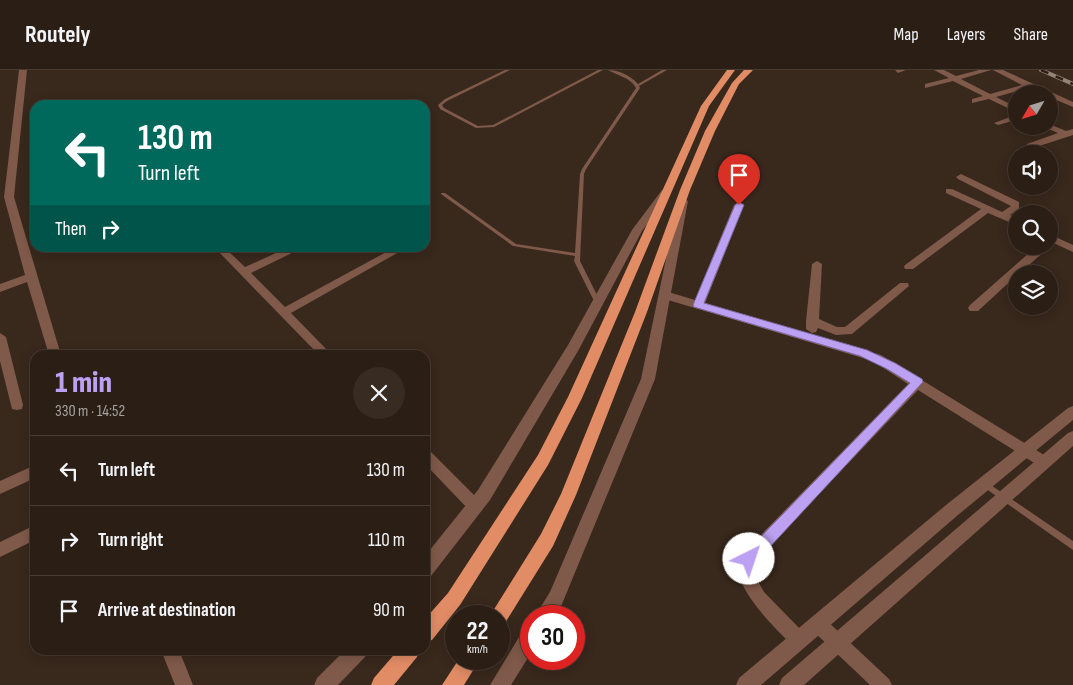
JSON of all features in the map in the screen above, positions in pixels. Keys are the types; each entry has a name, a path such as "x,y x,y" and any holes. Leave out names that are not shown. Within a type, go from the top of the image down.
{"highway":[{"path":"430,627 454,599 543,460 575,398 705,106 731,70"},
{"path":"506,605 547,540 568,495 641,312 685,190 710,131 736,83 749,70"},
{"path":"381,685 406,655"},
{"path":"452,685 462,670"}],"street":[{"path":"23,70 5,198 53,350"},
{"path":"938,70 1008,106"},
{"path":"928,86 986,70"},
{"path":"997,70 1029,85"},
{"path":"975,100 1008,91"},
{"path":"1058,98 1073,105"},
{"path":"1058,103 1064,101"},
{"path":"998,123 1008,119"},
{"path":"1058,129 1070,134"},
{"path":"1033,145 1070,134"},
{"path":"961,177 1016,204 1016,207 1002,216"},
{"path":"430,564 476,506 574,348 637,230 669,189"},
{"path":"551,605 556,598 648,379 685,190"},
{"path":"949,191 1008,219"},
{"path":"698,305 739,205"},
{"path":"909,267 988,209"},
{"path":"1058,244 1073,249"},
{"path":"224,252 321,350"},
{"path":"244,272 286,252"},
{"path":"284,312 394,252"},
{"path":"974,308 1033,255"},
{"path":"811,337 817,264"},
{"path":"0,288 31,277"},
{"path":"812,320 836,331 848,331 904,286"},
{"path":"665,295 877,358 1044,462"},
{"path":"0,337 17,405"},
{"path":"799,640 755,593 746,579 743,567 755,551 918,382"},
{"path":"746,685 985,484 1071,416"},
{"path":"789,685 1073,437"},
{"path":"430,460 476,506"},
{"path":"0,488 30,473"},
{"path":"0,550 30,535"},
{"path":"818,624 883,685"},
{"path":"500,685 520,653"},
{"path":"172,655 184,685"},
{"path":"324,685 353,655"}],"lane":[{"path":"508,70 446,100 440,105 442,110 477,127 494,126 600,70"},
{"path":"610,70 629,78 638,85"},
{"path":"598,303 579,268 577,255 584,169 636,93 638,85 665,70"},
{"path":"443,194 515,244 577,255"},
{"path":"985,484 1073,546"}],"railway":[{"path":"1041,70 1073,84"}],"route":[{"path":"739,205 698,305 863,352 918,382 749,559"}]}
